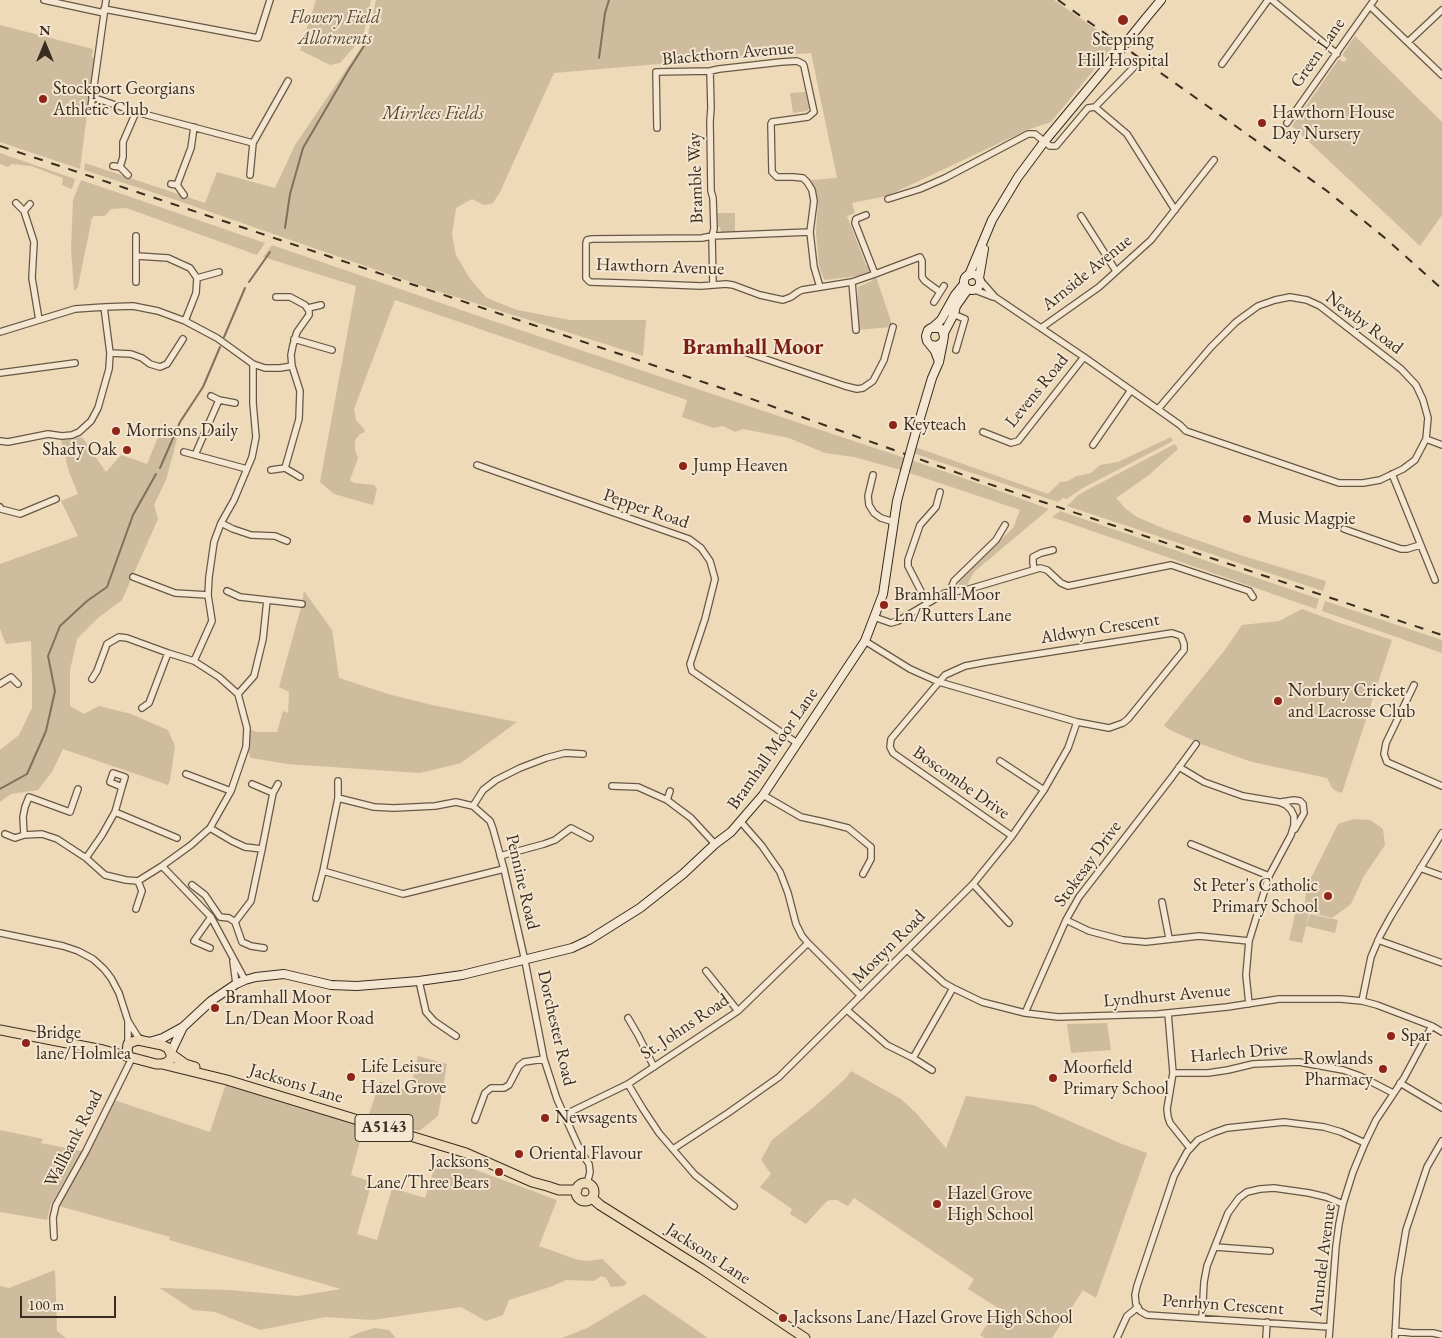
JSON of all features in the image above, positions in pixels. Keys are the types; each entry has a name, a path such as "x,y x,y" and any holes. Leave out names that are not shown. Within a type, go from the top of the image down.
{"main road":[{"name":"Jacksons Lane","path":"0,1030 103,1050 233,1082 466,1153 532,1182 559,1190 577,1190 578,1197 581,1200 586,1201 592,1198 805,1338"},
{"path":"103,1050 127,1045 132,1042 147,1041"},
{"name":"Jacksons Lane","path":"147,1041 162,1044 185,1064 233,1082"},
{"path":"127,1045 127,1052 131,1057"},
{"path":"162,1064 168,1062 171,1058 171,1053"},
{"path":"577,1190 580,1186 587,1184 594,1190 592,1198"}],"street":[{"path":"44,0 258,38 270,0"},
{"path":"90,107 106,0"},
{"path":"970,275 992,220 1018,177 1044,142 1161,0"},
{"path":"1222,64 1270,0 1336,54"},
{"name":"Green Lane","path":"1287,123 1374,0"},
{"path":"1370,6 1442,75"},
{"path":"1408,42 1442,10"},
{"name":"Blackthorn Avenue","path":"657,128 656,72 710,71 782,62 800,62 804,66 814,112 808,117 772,122 772,168 775,176 800,177 810,187 814,201 810,232 814,267 820,287"},
{"path":"888,199 920,189 945,178 1028,134 1035,134 1050,146 1056,146 1088,108 1096,107 1134,67"},
{"name":"Bramble Way","path":"710,71 711,191 714,229 712,236 713,285"},
{"path":"250,175 253,143 288,81"},
{"path":"92,97 136,112 253,143"},
{"path":"1096,107 1127,134 1175,210"},
{"path":"128,175 117,166 123,157 123,142 136,112"},
{"path":"184,195 174,184 191,148 194,127"},
{"name":"Arnside Avenue","path":"1041,328 1098,287 1151,240 1214,160"},
{"path":"16,203 24,211 34,242 32,278 39,320"},
{"path":"24,211 30,204"},
{"path":"866,215 855,221 875,274"},
{"path":"1081,216 1116,271"},
{"path":"939,362 935,351 927,341 928,330 940,321 955,295 969,288 979,287 980,265 988,230"},
{"name":"Hawthorn Avenue","path":"810,232 702,238 592,238 587,240 586,245 586,278 590,282 701,286 730,284 780,300 791,298 802,290 852,282 920,257 922,276 925,281 942,289 934,302"},
{"path":"136,236 136,282"},
{"path":"137,256 168,258 190,268 197,278 196,293 185,321"},
{"path":"197,278 219,272"},
{"path":"969,288 965,278 970,275 976,275 980,279"},
{"name":"Newby Road","path":"980,279 995,297"},
{"path":"852,282 856,330"},
{"name":"Newby Road","path":"969,288 995,297 1084,357 1186,431 1339,482 1363,483 1380,480 1403,469 1415,460 1426,439 1428,418 1416,385 1401,369 1320,306 1307,300 1290,298 1275,300 1258,306 1236,322 1211,347 1158,409"},
{"name":"Bramhall Moor Lane","path":"147,1041 162,1038 183,1027 212,1001 236,984 256,977 284,974 339,986 419,981 462,975 572,948 590,940 640,908 683,874 741,822 763,795 865,641 883,594 894,522 914,435 939,362 943,338 956,306 969,288"},
{"path":"276,297 290,297 305,305 308,308 309,315 297,332 291,356 292,366 300,391 299,419 285,468"},
{"path":"308,308 321,305"},
{"path":"0,441 8,442 48,434 72,435 79,432 91,421 98,408 109,369 110,354 104,306"},
{"path":"0,332 75,309 133,306 158,311 185,321 217,338 254,364 265,368 292,366"},
{"path":"946,311 965,320 956,350"},
{"path":"733,348 857,389 863,388 874,381 884,360 894,327"},
{"path":"931,345 937,346 943,338 940,328 933,327"},
{"path":"110,354 131,354 160,367 167,364 183,339"},
{"path":"294,339 332,350"},
{"name":"Levens Road","path":"983,432 1011,443 1018,441 1084,357"},
{"path":"0,373 75,363"},
{"path":"194,661 212,621 208,595 214,542 252,457 256,437 254,364"},
{"path":"1092,444 1131,390"},
{"path":"211,396 219,400 235,403"},
{"path":"195,455 219,400"},
{"path":"1426,439 1442,445"},
{"path":"184,452 247,469"},
{"name":"Pepper Road","path":"477,466 689,539 701,548 710,561 715,579 705,619 690,664 692,671 797,743"},
{"path":"271,470 285,468 300,477"},
{"path":"1392,474 1435,580"},
{"path":"873,475 868,496 869,505 874,513 881,518 894,522"},
{"path":"927,603 908,566 908,560 920,525 936,507 940,492"},
{"path":"0,509 20,514 56,499"},
{"path":"221,523 233,530 251,535 274,536 287,541"},
{"path":"952,591 954,582 996,540 1005,525"},
{"path":"1344,529 1401,549 1407,549 1420,544"},
{"path":"1034,569 1032,563 1034,557 1053,550"},
{"path":"874,618 890,623 898,621 945,593 970,589 1040,568 1047,570 1061,583 1068,586 1171,565 1249,591 1253,597"},
{"path":"133,577 176,592 208,595"},
{"path":"227,591 240,597 302,604"},
{"path":"238,694 254,676 263,639 267,600"},
{"name":"Aldwyn Crescent","path":"865,641 910,669 939,682 1077,722 1108,728 1123,723 1128,719 1184,650 1184,644 1181,636 1172,633 965,666 945,675 939,682"},
{"path":"5,834 15,838 24,835 42,834 58,839 86,858 105,875 138,881 191,845 210,828 230,791 246,747 247,728 238,694 219,677 194,661 119,637 107,644 92,679"},
{"path":"142,708 149,703 168,653"},
{"path":"0,684 11,677 18,684"},
{"name":"Boscombe Drive","path":"939,682 891,739 890,747 893,754 1012,836"},
{"path":"1414,685 1386,743 1384,754 1387,762 1442,786"},
{"name":"Mostyn Road","path":"673,1149 779,1077 973,884 1012,836 1044,790 1068,748 1077,722"},
{"name":"Stokesay Drive","path":"1025,1013 1066,920 1079,897 1196,744"},
{"path":"338,798 374,807 435,806 456,802 473,806 483,790 496,780 520,768 565,753 583,754"},
{"path":"1000,761 1044,790"},
{"path":"1179,767 1204,782 1229,792 1286,805 1294,816 1291,835"},
{"path":"186,774 230,791"},
{"path":"316,898 338,798 338,781"},
{"path":"252,784 273,793"},
{"path":"235,922 251,901 273,793 278,784"},
{"path":"612,786 638,787 668,800 691,818 715,844"},
{"path":"86,858 115,812 122,787"},
{"path":"24,835 23,818 29,798 70,812 78,789"},
{"path":"668,800 670,791"},
{"path":"763,795 801,818 848,828 860,837 871,847 871,859 863,874"},
{"path":"1249,1004 1246,975 1250,940 1269,876 1304,812 1303,804 1300,801 1279,802"},
{"name":"Pennine Road","path":"473,806 490,821 493,828 525,960"},
{"path":"115,812 177,838"},
{"path":"741,822 762,846 780,872 796,924 802,936 861,996"},
{"path":"210,828 245,847 262,849"},
{"path":"500,856 555,840 571,828 590,838"},
{"path":"1362,1001 1371,957 1378,940 1442,833"},
{"path":"1190,844 1269,876"},
{"path":"162,866 211,917 245,980"},
{"path":"1420,868 1442,876"},
{"path":"323,871 403,894 504,869"},
{"path":"136,909 142,892 138,881"},
{"path":"973,884 1009,923"},
{"path":"192,885 205,895 220,917 229,918 235,922 242,942 264,948"},
{"path":"1162,902 1169,938"},
{"path":"210,948 194,941 211,917"},
{"path":"1066,920 1089,931 1123,940 1146,942 1199,936 1250,940"},
{"path":"0,933 63,946 78,951 92,960 104,969 111,978 119,993 128,1021 138,1037 147,1041"},
{"path":"1378,940 1442,963"},
{"name":"St. Johns Road","path":"564,1114 628,1084 738,1011 808,943"},
{"name":"Lyndhurst Avenue","path":"907,950 944,983 953,988 982,1002 1025,1013 1058,1017 1168,1013 1279,999 1341,999 1362,1001 1376,1005 1432,1026 1442,1032"},
{"path":"233,959 236,984"},
{"name":"Dorchester Road","path":"525,960 544,1059 557,1099 581,1152 589,1164 590,1172 587,1184"},
{"path":"706,972 738,1011"},
{"path":"419,981 426,1012 434,1021 456,1036"},
{"path":"913,1058 953,988"},
{"path":"847,1010 887,1045 932,1070"},
{"path":"1168,1013 1173,1073 1167,1109 1168,1117 1170,1124 1190,1148 1198,1140 1227,1128 1284,1122 1324,1127 1341,1132 1365,1143"},
{"path":"628,1018 654,1067"},
{"path":"127,1045 128,1021"},
{"name":"Arundel Avenue","path":"1329,1338 1336,1246 1343,1204 1353,1172 1376,1120 1400,1083 1432,1026"},
{"name":"Bramhall Moor Lane","path":"171,1053 183,1027"},
{"name":"Wallbank Road","path":"54,1237 53,1218 56,1205 86,1151 131,1057"},
{"path":"476,1120 485,1093 491,1088 509,1086 519,1066 524,1062 544,1059"},
{"name":"Harlech Drive","path":"1173,1073 1208,1073 1253,1064 1299,1062 1343,1070 1360,1076 1393,1093"},
{"path":"1400,1083 1442,1108"},
{"path":"628,1084 653,1125 695,1175 734,1206"},
{"path":"1395,1338 1398,1278 1406,1230 1428,1167 1442,1142"},
{"name":"Penrhyn Crescent","path":"1190,1148 1174,1176 1137,1286 1136,1304 1140,1311 1147,1315 1330,1327"},
{"path":"1202,1318 1207,1266 1228,1214 1239,1198 1247,1192 1274,1188 1326,1197 1343,1204"},
{"path":"1215,1247 1270,1251"},
{"path":"1117,1338 1127,1316 1138,1307"},
{"path":"1266,1338 1267,1322"},
{"path":"1395,1331 1442,1335"}],"green space":[{"name":"Flowery Field Allotments","path":"316,0 371,0 363,37 340,63 330,65 300,50"},
{"name":"Mirrlees Fields","path":"376,0 1054,0 1116,43 1051,122 1027,130 887,196 852,203 855,213 847,216 866,265 875,274 893,327 856,330 858,287 872,281 874,274 825,280 819,266 816,232 818,201 811,180 837,178 811,53 554,73 500,192 493,203 484,205 472,199 456,208 452,235 456,255 470,279 487,298 517,310 570,320 646,320 643,356 434,290 84,170 85,163 205,203 217,172 275,188 295,145 367,39"},
{"name":"Stockport Georgians Athletic Club","path":"0,25 93,49 92,57 94,58 80,169 0,142"},
{"path":"1355,36 1442,122 1442,215 1420,246 1292,126 1339,59 1344,62 1347,59 1342,55"},
{"path":"805,92 809,108 807,111 793,113 790,93"},
{"path":"0,153 75,179 72,189 62,185 63,178 31,166 12,164 8,167 0,164"},
{"path":"81,180 265,243 257,255 126,208 111,209 105,216 94,216 92,218 78,286 74,290 71,249 73,200"},
{"path":"717,213 735,213 735,233 721,233 720,227 718,227"},
{"path":"272,245 496,322 905,458 901,470 854,457 825,453 789,438 743,429 735,432 723,426 713,428 682,417 687,400 395,300 354,409 356,420 365,432 360,434 355,440 355,450 358,458 350,480 354,483 374,485 377,489 373,505 334,494 320,482 356,286 263,257"},
{"path":"163,425 167,426 177,439 166,480 154,505 158,519 122,600 98,618 77,639 70,670 70,706 84,714 99,706 131,714 168,730 175,746 168,785 63,749 52,772 38,790 11,794 0,802 0,750 19,735 32,708 32,676 31,641 6,644 0,629 0,564 78,536 61,501 78,494 69,472 61,440 82,437 106,472 121,455 147,464"},
{"path":"1171,437 1173,441 1081,489 1067,499 1063,498 1058,502 913,453 915,447 1048,494 1060,482 1091,473 1100,465 1118,462"},
{"path":"1175,444 1178,449 1149,475 1116,498 1126,509 1137,517 1165,529 1240,555 1326,581 1323,591 1067,506 1078,495"},
{"path":"911,460 1049,509 974,572 967,585 959,585 960,579 1013,528 1020,510 907,472"},
{"path":"1060,511 1319,599 1316,609 1052,517"},
{"path":"304,591 332,630 339,678 388,694 432,705 517,722 461,763 420,773 287,764 251,758 246,747 247,728 256,732 277,732 283,711 288,713 289,692 279,687"},
{"path":"1325,601 1442,640 1442,653 1322,611"},
{"name":"Norbury Cricket and Lacrosse Club","path":"1302,609 1392,640 1342,793 1332,788 1327,778 1252,762 1201,744 1168,729 1164,725 1224,651 1242,625 1279,621"},
{"path":"1354,819 1370,820 1383,829 1385,845 1364,876 1351,904 1332,918 1304,911 1306,892 1310,880 1338,824"},
{"path":"1296,910 1309,913 1302,943 1289,940"},
{"path":"1310,914 1338,920 1335,933 1306,926"},
{"path":"1107,1023 1111,1050 1071,1053 1067,1024"},
{"path":"418,1056 447,1064 438,1116 419,1131 368,1117 380,1081 410,1092"},
{"name":"Hazel Grove High School","path":"851,1071 901,1099 916,1113 946,1148 966,1096 1033,1105 1147,1153 1096,1298 1083,1290 1052,1338 985,1338 980,1335 998,1308 968,1289 974,1279 854,1198 848,1206 837,1200 827,1201 806,1224 790,1214 792,1209 760,1187 771,1174 761,1160 772,1140 815,1106 846,1078"},
{"path":"227,1080 365,1122 351,1175 372,1182 357,1234 377,1240 392,1188 425,1198 438,1156 557,1200 539,1246 578,1260 602,1259 627,1283 623,1286 611,1287 606,1278 601,1276 594,1281 566,1280 509,1300 503,1315 486,1321 461,1307 372,1320 325,1317 260,1330 215,1312 193,1310 160,1288 229,1290 298,1296 341,1289 169,1240 170,1237 59,1206 114,1100 210,1132"},
{"path":"0,1130 43,1139 41,1143 82,1151 51,1204 47,1220 0,1212"},
{"path":"55,1270 57,1331 66,1338 0,1338 0,1286 9,1288"},
{"path":"644,1294 708,1338 562,1338 587,1328"},
{"path":"375,1328 389,1330 396,1338 348,1338 358,1333"}],"waterway":[{"path":"599,58 605,13 609,0"},
{"path":"285,228 290,194 303,148 369,38"},
{"path":"249,282 270,252"},
{"path":"224,337 245,288"},
{"path":"160,468 180,422 203,387 220,347"},
{"path":"0,789 27,774 46,731 55,691 48,656 60,626 87,601 107,587 133,515 156,474"}],"railway":[{"path":"1058,0 1327,191 1385,238 1442,289"},
{"path":"0,146 724,389 983,482 1442,635"}],"place":[{"name":"Stepping Hill Hospital","path":"1123,20"},
{"name":"Stockport Georgians Athletic Club","path":"43,99"},
{"name":"Hawthorn House Day Nursery","path":"1262,123"},
{"name":"Keyteach","path":"893,425"},
{"name":"Morrisons Daily","path":"116,431"},
{"name":"Shady Oak","path":"127,450"},
{"name":"Jump Heaven","path":"683,466"},
{"name":"Music Magpie","path":"1247,519"},
{"name":"Bramhall Moor Ln/Rutters Lane","path":"884,605"},
{"name":"Norbury Cricket and Lacrosse Club","path":"1278,701"},
{"name":"St Peter's Catholic Primary School","path":"1328,896"},
{"name":"Bramhall Moor Ln/Dean Moor Road","path":"215,1008"},
{"name":"Spar","path":"1391,1036"},
{"name":"Bridge lane/Holmlea","path":"26,1043"},
{"name":"Rowlands Pharmacy","path":"1383,1069"},
{"name":"Life Leisure Hazel Grove","path":"351,1077"},
{"name":"Moorfield Primary School","path":"1053,1078"},
{"name":"Newsagents","path":"545,1118"},
{"name":"Oriental Flavour","path":"519,1154"},
{"name":"Jacksons Lane/Three Bears","path":"499,1172"},
{"name":"Hazel Grove High School","path":"937,1204"},
{"name":"Jacksons Lane/Hazel Grove High School","path":"783,1318"}],"district":[{"name":"Bramhall Moor","path":"753,348"}]}
